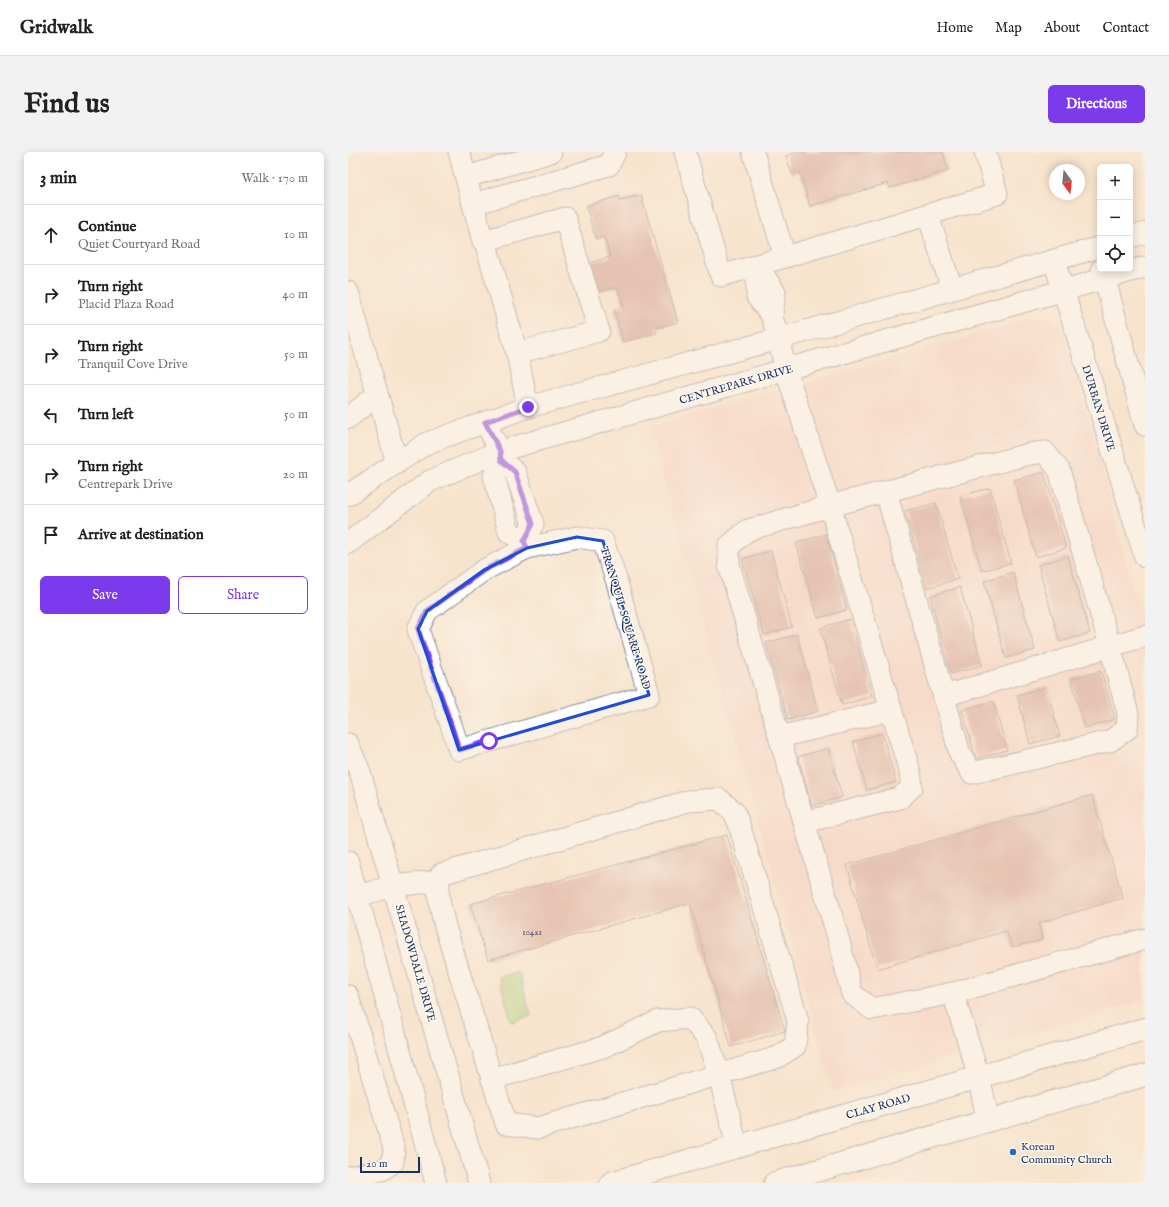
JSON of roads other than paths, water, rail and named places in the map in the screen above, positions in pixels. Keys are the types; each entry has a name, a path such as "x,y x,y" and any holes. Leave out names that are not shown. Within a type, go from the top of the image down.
{"main road":[{"name":"CLAY ROAD","path":"611,1183 1145,1029"},
{"path":"776,1183 1145,1075"},
{"path":"979,1077 988,1121"}],"street":[{"path":"459,152 483,241 517,353 528,407"},
{"path":"466,177 551,152"},
{"path":"473,204 610,165 615,152"},
{"path":"685,152 720,276 997,194 985,152"},
{"path":"753,152 785,257"},
{"path":"928,215 952,289"},
{"path":"484,241 565,218 599,331 517,353"},
{"path":"1133,236 1145,233"},
{"name":"CENTREPARK DRIVE","path":"348,495 426,443 528,407 778,339 1054,260 1097,261"},
{"name":"DURBAN DRIVE","path":"1054,260 1145,557"},
{"name":"CENTREPARK DRIVE","path":"348,543 430,481 501,456 786,370 1063,291 1097,263"},
{"path":"757,265 757,297 772,316 786,370 830,506 910,772 912,787 900,798 804,822"},
{"name":"CENTREPARK DRIVE","path":"1133,265 1145,267"},
{"path":"1103,272 1145,425"},
{"path":"348,292 397,463"},
{"path":"348,418 377,395"},
{"path":"485,422 501,456 494,476 509,532 526,544"},
{"path":"886,492 960,754 972,773 1110,741 1127,730 1128,714 1059,470 1045,452 1030,454 830,506 748,530 729,546 729,565 839,941 852,994 872,1009 953,993 1145,939"},
{"name":"TRANQUIL SQUARE ROAD","path":"577,537 602,541 616,579 649,696 459,750 418,629 427,611 484,570 526,544 577,537"},
{"path":"944,696 1145,636"},
{"path":"780,737 891,710"},
{"name":"SHADOWDALE DRIVE","path":"348,744 360,772 479,1183"},
{"path":"719,799 734,812 739,824 798,1021 795,1046 778,1057 719,1075 538,1128 506,1124 445,926 439,901 438,882 441,874 688,801 719,799"},
{"path":"348,862 436,1183"},
{"path":"357,896 394,886 438,882"},
{"path":"953,993 979,1077"},
{"path":"348,996 394,1148 392,1162 382,1170 348,1178"},
{"path":"492,1079 603,1047 658,1021 690,1018 707,1038 719,1075 737,1146"}],"place":[{"name":"Korean Community Church","path":"1013,1152"}]}
